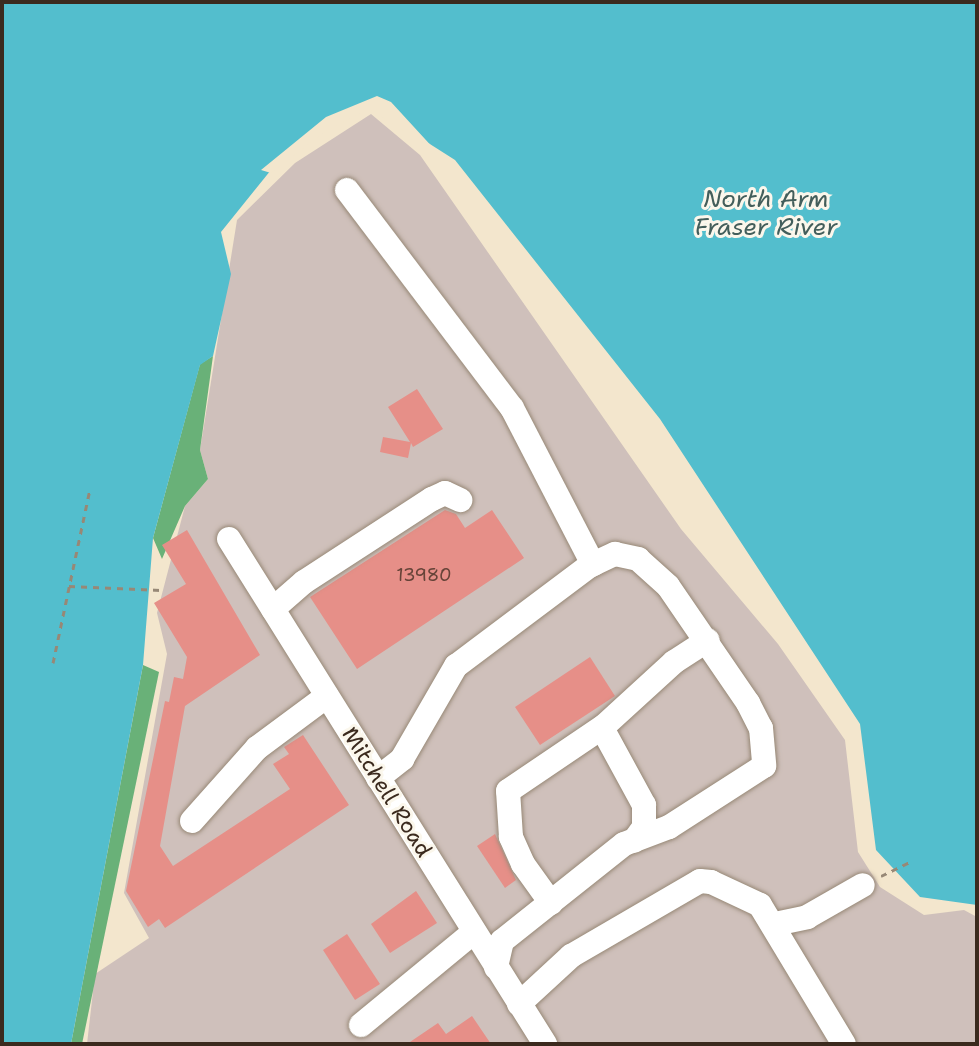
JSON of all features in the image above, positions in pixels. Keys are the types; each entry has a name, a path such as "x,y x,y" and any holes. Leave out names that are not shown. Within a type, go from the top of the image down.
{"street":[{"path":"347,190 512,408 593,564"},
{"path":"273,609 304,582 432,499 445,493 460,500"},
{"name":"Mitchell Road","path":"229,539 545,1044"},
{"path":"378,778 402,759 456,666 593,564 615,554 638,559 668,586 708,640 761,728 764,766 669,827 634,841 551,903 502,941 496,967"},
{"path":"551,903 523,864 511,837 508,791 602,728 674,662 708,640"},
{"path":"192,821 257,748 327,696"},
{"path":"602,728 644,805 644,827 634,841"},
{"path":"519,1004 571,956 700,881 760,905 775,924 844,1044"},
{"path":"775,924 807,917 863,885"},
{"path":"361,1025 474,932"}],"path":[{"path":"53,663 90,489"},
{"path":"69,586 161,590"},
{"path":"863,885 912,861"}],"shaded area":[{"path":"371,114 420,155 681,529 778,644 845,740 858,852 880,887 924,915 964,910 977,917 977,1044 87,1044 95,974 149,938 124,893 167,654 157,613 185,506 208,479 200,450 237,220 295,163"}],"green space":[{"path":"213,356 200,450 208,479 185,506 162,559 153,538 200,364"},
{"path":"143,665 159,672 82,1044 71,1044"}],"water":[{"name":"North Arm Fraser River","path":"2,2 977,2 977,905 920,897 876,850 860,724 660,419 455,160 400,125 381,107 369,105 324,127 275,165 221,232 231,274 213,356 200,365 153,538 143,665 71,1044 2,1044"}],"pier":[{"path":"377,96 391,102 436,151 369,109 326,131 271,173 261,170 326,117"}],"building":[{"path":"417,389 443,429 413,447 411,443 408,458 380,452 383,437 410,442 388,407"},
{"path":"445,510 456,514 465,528 492,510 524,558 357,669 310,597"},
{"path":"187,530 260,655 185,706 160,846 173,866 290,789 273,764 289,754 284,747 303,735 349,805 165,928 159,919 148,927 126,891 165,701 169,702 174,677 183,679 187,657 154,603 186,584 162,545"},
{"path":"590,657 615,696 540,745 515,707"},
{"path":"495,834 516,880 505,888 477,846"},
{"path":"416,891 437,923 390,953 371,924"},
{"path":"347,934 380,984 355,1000 323,950"},
{"path":"472,1016 491,1044 407,1044 438,1023 446,1034"}]}
